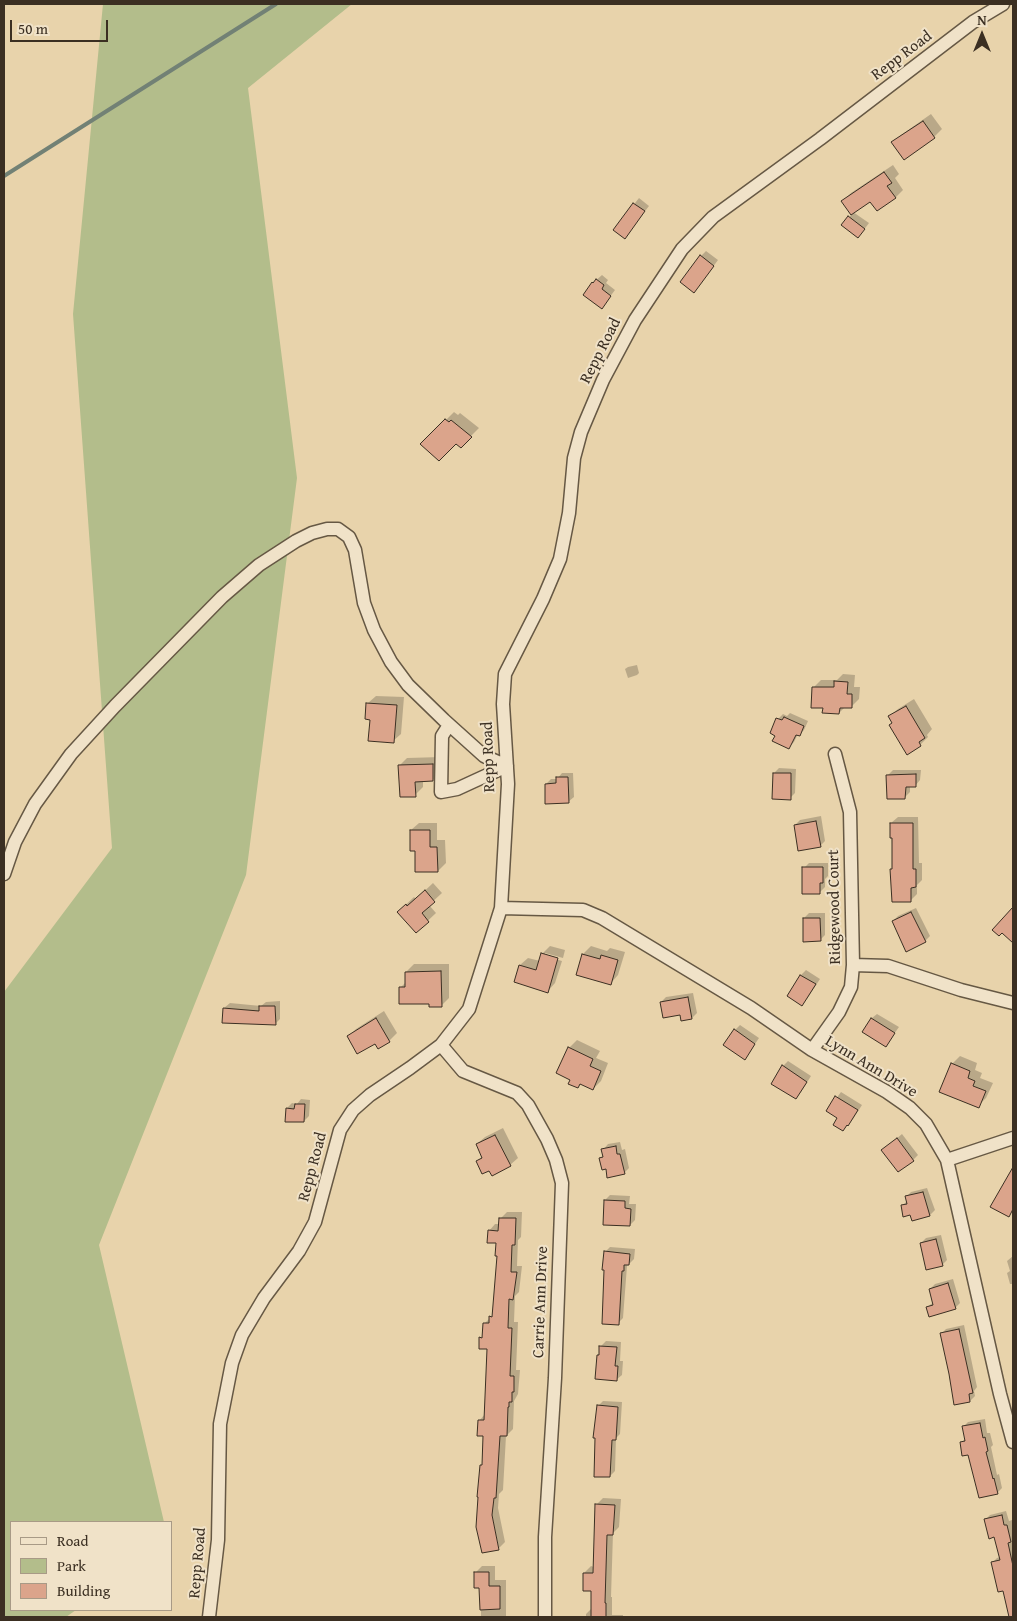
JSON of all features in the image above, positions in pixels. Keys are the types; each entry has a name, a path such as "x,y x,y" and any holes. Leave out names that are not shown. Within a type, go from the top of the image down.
{"street":[{"name":"Repp Road","path":"209,1617 218,1540 220,1424 232,1363 242,1335 264,1298 299,1252 315,1222 340,1130 353,1110 370,1095 441,1045 469,1009 501,908 508,784 503,704 505,674 560,559 569,513 574,458 581,432 603,380 640,312 682,249 713,217 820,139 973,22 1003,4"},
{"path":"4,874 15,842 36,804 71,754 122,699 222,598 259,565 296,541 312,533 327,529 338,529 349,537 355,550 364,603 374,630 391,662 408,685 484,756 507,766"},
{"path":"450,725 442,736 441,792 458,788 507,766"},
{"name":"Ridgewood Court","path":"812,1050 839,1012 851,987 853,965 850,812 835,754"},
{"name":"Lynn Ann Drive","path":"501,908 583,910 602,918 751,1008 812,1050 886,1092 910,1108 926,1124 947,1160 1000,1394 1013,1442"},
{"path":"853,965 888,966 962,990 1013,1003"},
{"name":"Carrie Ann Drive","path":"441,1045 463,1071 517,1092 528,1105 547,1139 556,1160 562,1183 555,1378 545,1537 545,1617"},
{"path":"947,1160 1013,1138"}],"green space":[{"path":"103,4 352,4 248,88 297,478 246,875 99,1245 164,1521 10,1521 10,1611 75,1611 66,1617 4,1617 4,992 112,848 73,314"}],"building":[{"path":"923,121 935,138 904,160 891,142"},
{"path":"884,172 892,183 887,186 896,198 877,211 870,202 851,215 841,201"},
{"path":"633,203 645,211 625,239 613,230"},
{"path":"848,216 865,229 858,238 841,225"},
{"path":"700,255 714,266 694,293 680,282"},
{"path":"596,279 604,285 602,289 611,296 602,309 583,295"},
{"path":"445,419 449,422 451,420 472,437 461,448 456,444 439,461 420,444"},
{"path":"834,681 848,682 847,694 852,694 852,708 840,708 839,714 822,713 823,708 811,708 812,687 834,687"},
{"path":"366,703 397,705 394,743 368,741 370,720 365,719"},
{"path":"906,706 925,738 919,742 921,746 907,755 889,725 892,723 888,716"},
{"path":"784,717 804,726 800,736 796,735 789,749 772,741 775,736 770,733 776,718 782,720"},
{"path":"433,764 433,781 415,782 416,797 400,797 398,765"},
{"path":"773,773 791,773 791,800 772,799"},
{"path":"916,774 916,787 906,787 905,799 887,799 886,775"},
{"path":"556,777 568,777 569,803 545,804 545,784 556,783"},
{"path":"816,821 821,847 798,851 794,825"},
{"path":"890,823 913,823 913,869 916,869 916,887 911,888 911,902 892,902 890,869 892,869 892,838 890,838"},
{"path":"410,830 430,830 430,847 437,847 438,872 415,872 415,851 410,851"},
{"path":"802,867 823,867 823,883 820,883 820,894 802,894"},
{"path":"425,890 435,902 422,913 429,922 416,933 397,912"},
{"path":"1013,907 1013,943 1002,933 999,936 992,930"},
{"path":"911,912 926,942 906,952 892,921"},
{"path":"803,918 820,918 821,941 803,942"},
{"path":"541,953 558,958 548,993 514,982 519,965 536,970"},
{"path":"582,954 600,959 601,955 618,960 611,985 576,975"},
{"path":"441,971 442,1007 429,1007 429,1004 399,1004 399,987 405,987 405,972"},
{"path":"800,975 816,984 802,1006 787,996"},
{"path":"688,997 692,1019 681,1021 680,1015 663,1018 660,1002"},
{"path":"259,1006 275,1006 276,1025 222,1023 223,1008 259,1011"},
{"path":"376,1018 390,1042 378,1049 375,1044 357,1054 347,1036"},
{"path":"871,1018 895,1033 886,1047 862,1032"},
{"path":"734,1029 755,1044 745,1060 723,1045"},
{"path":"568,1047 593,1059 590,1066 601,1071 593,1090 580,1084 578,1088 568,1084 570,1080 556,1073"},
{"path":"951,1063 970,1071 968,1078 975,1081 973,1086 986,1091 979,1108 939,1092"},
{"path":"782,1065 807,1082 796,1099 771,1084"},
{"path":"835,1096 858,1110 843,1131 833,1125 837,1118 826,1111"},
{"path":"295,1104 305,1104 304,1122 285,1122 286,1108 294,1109"},
{"path":"495,1135 511,1166 492,1176 489,1171 482,1174 476,1161 482,1158 476,1144"},
{"path":"897,1138 914,1161 898,1172 881,1150"},
{"path":"616,1146 625,1174 607,1178 606,1169 602,1170 599,1158 603,1157 601,1149"},
{"path":"1013,1167 1013,1209 1009,1217 990,1207"},
{"path":"923,1192 930,1216 912,1221 910,1215 903,1217 901,1205 907,1204 905,1196"},
{"path":"604,1200 625,1201 625,1208 631,1209 630,1226 603,1225"},
{"path":"499,1218 516,1218 511,1272 517,1272 513,1300 509,1299 508,1328 512,1328 510,1376 514,1376 514,1392 512,1392 512,1402 509,1402 508,1407 507,1436 500,1436 496,1498 494,1498 492,1515 499,1550 482,1553 476,1527 483,1436 477,1436 478,1420 484,1420 487,1349 479,1349 479,1337 482,1338 483,1323 489,1323 489,1316 492,1317 497,1256 495,1256 496,1243 487,1243 488,1230 498,1231"},
{"path":"936,1239 943,1266 926,1270 920,1243"},
{"path":"604,1251 630,1254 629,1265 624,1265 624,1271 622,1271 619,1325 602,1324"},
{"path":"948,1283 956,1309 929,1317 926,1307 933,1305 929,1289"},
{"path":"959,1329 973,1393 969,1394 970,1402 954,1405 940,1333"},
{"path":"599,1346 617,1347 615,1366 618,1366 617,1381 595,1379"},
{"path":"597,1405 618,1407 616,1440 612,1440 610,1477 594,1477 595,1438 593,1438"},
{"path":"980,1423 998,1494 979,1498 968,1455 962,1456 960,1442 965,1441 962,1426"},
{"path":"595,1504 615,1505 613,1535 607,1535 606,1617 591,1617 591,1591 583,1591 583,1573 593,1573"},
{"path":"1002,1515 1004,1525 1007,1525 1011,1542 1008,1543 1013,1566 1013,1617 1009,1617 1003,1591 998,1592 991,1562 1000,1560 994,1537 989,1539 984,1519"},
{"path":"474,1572 489,1572 489,1586 500,1586 500,1609 480,1610 479,1588 474,1588"}],"waterway":[{"path":"4,176 276,4"}]}
